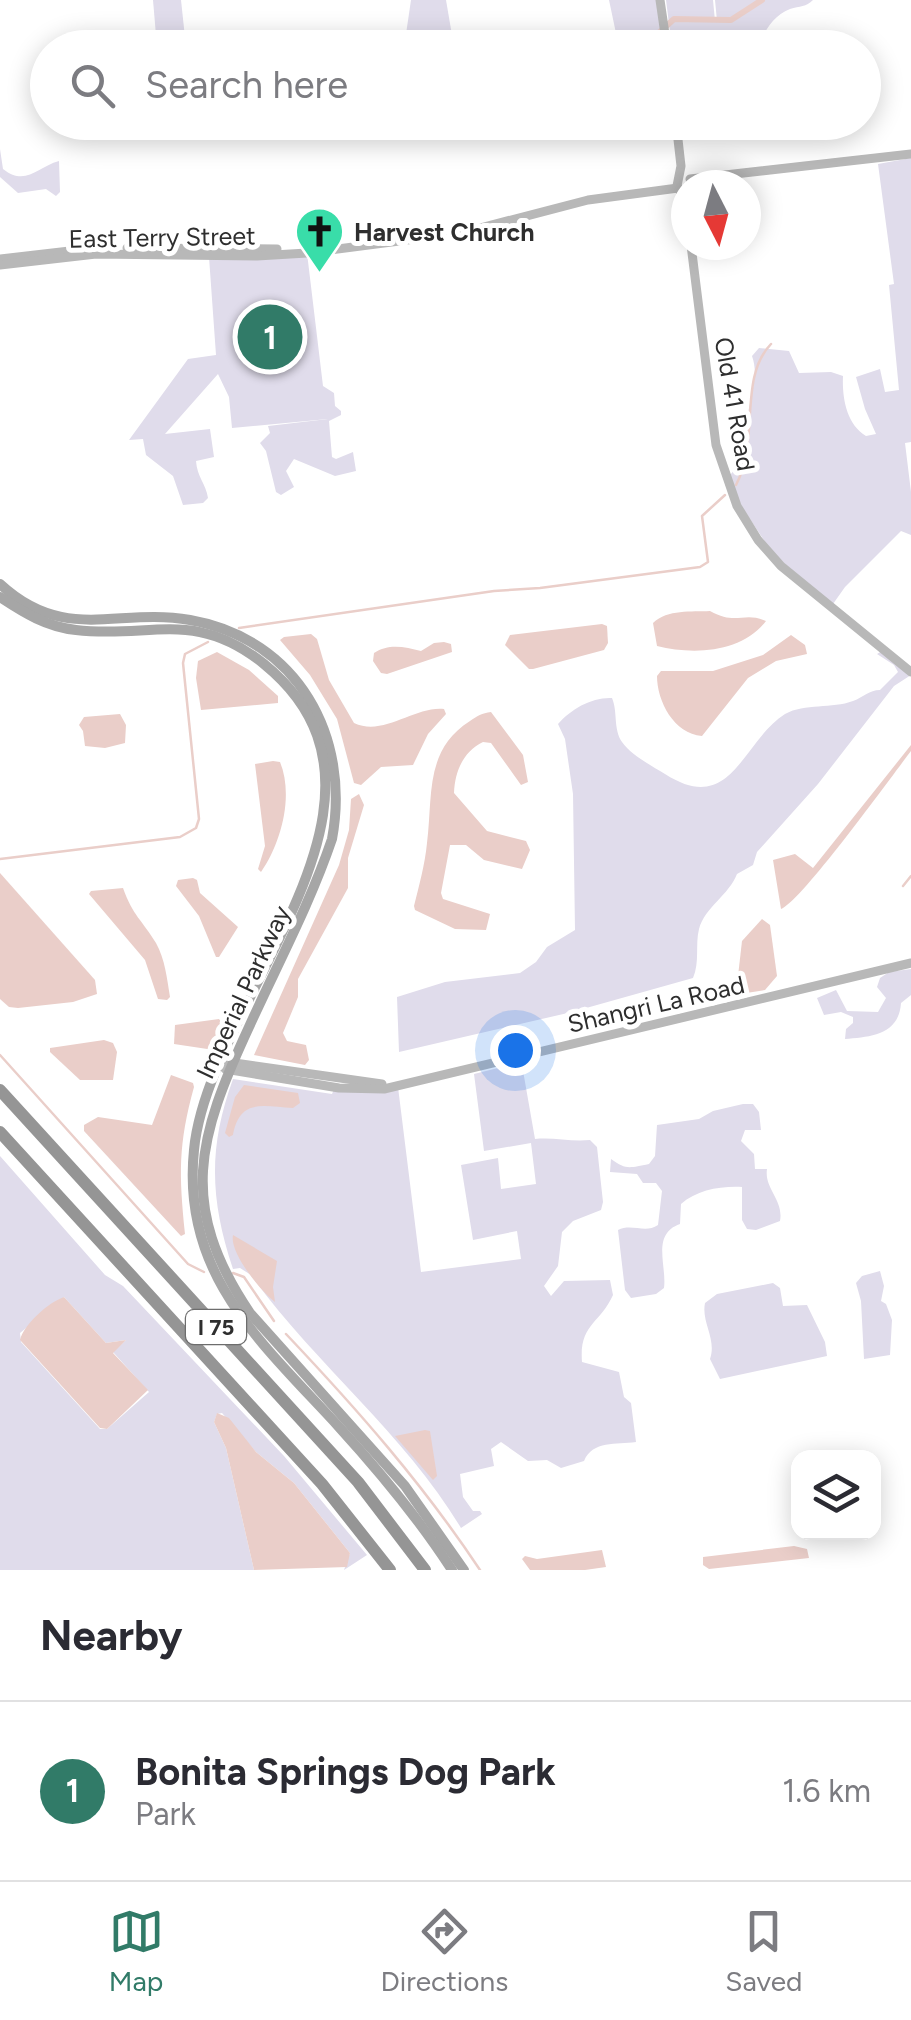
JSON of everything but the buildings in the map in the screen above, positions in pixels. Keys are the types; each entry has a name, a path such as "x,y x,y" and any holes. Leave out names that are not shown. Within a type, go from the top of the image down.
{"highway":[{"name":"I 75","path":"0,1090 358,1482 425,1570"},
{"name":"I 75","path":"0,1132 322,1484 390,1570"}],"main road":[{"name":"Imperial Parkway","path":"0,584 25,603 74,620 167,617 213,625 237,635 282,666 298,683 323,724 338,792 332,839 202,1108 192,1169 198,1226 215,1277 241,1320 369,1460 452,1570"},
{"name":"Imperial Parkway","path":"0,597 25,614 72,630 178,628 227,641 248,652 283,682 309,720 318,742 326,795 319,844 225,1066 203,1168 208,1226 230,1282 250,1314 405,1486 464,1570"}],"street":[{"path":"662,0 665,30"},
{"path":"678,140 683,170"},
{"path":"761,173 911,154"},
{"path":"0,262 104,248 274,250 425,234 499,220 580,196 671,185"},
{"name":"East Terry Street","path":"0,262 96,254 307,253 460,233 596,198 671,186"},
{"name":"Old 41 Road","path":"693,260 716,445 737,506 766,550 789,574 911,672"},
{"name":"Shangri La Road","path":"225,1066 358,1090 410,1083 911,963"}],"shaded area":[{"path":"153,0 181,0 184,30 156,30"},
{"path":"411,0 446,0 451,30 407,30"},
{"path":"609,0 657,0 660,30 615,30"},
{"path":"666,0 713,0 717,21 715,0 757,0 758,4 762,0 813,0 779,16 766,30 670,30"},
{"path":"0,149 3,169 18,176 59,161 60,192 56,196 46,189 18,193 0,177"},
{"path":"911,158 911,442 905,443 911,535 901,531 833,604 773,554 742,507 728,477 743,451 754,380 752,356 759,348 789,351 799,373 831,372 843,376 845,401 854,425 866,436 876,434 856,377 880,369 885,392 899,390 889,285 894,284 878,164"},
{"path":"307,253 323,386 334,393 335,406 341,411 341,415 329,421 332,457 353,452 356,471 335,476 294,459 286,471 294,487 281,495 276,492 266,451 260,443 270,433 268,426 328,419 232,428 229,397 218,374 165,434 210,429 214,457 196,461 208,498 203,503 183,505 173,476 146,455 143,439 129,440 188,359 216,355 209,257"},
{"path":"710,611 766,621 744,640 716,649 657,646 653,623 659,619 680,612"},
{"path":"607,626 608,643 604,650 533,669 505,645 510,635"},
{"path":"311,634 317,639 329,680 354,723 376,726 444,709 446,714 428,734 413,765 381,767 361,785 354,783 337,719 310,675 280,640"},
{"path":"791,635 805,645 807,654 776,661 748,678 702,736 683,729 669,715 658,686 661,671 713,671 763,655"},
{"path":"444,642 451,644 452,652 387,674 381,673 373,661 374,653 385,648 421,651"},
{"path":"882,651 911,675 894,686 818,784 757,852 753,865 737,874 706,914 699,929 693,978 572,1012 399,1052 397,997 445,982 520,973 536,962 547,947 575,930 573,794 565,739 558,724 569,713 590,702 612,698 619,737 631,751 665,774 688,785 706,787 734,770 770,726 785,714 801,708 845,703 880,690 898,672 877,654"},
{"path":"217,652 249,670 278,696 278,703 201,710 196,678 198,661"},
{"path":"491,712 523,755 528,782 521,785 491,743 483,742 461,763 454,793 487,831 526,841 530,850 522,869 484,860 466,845 450,845 443,899 490,914 486,930 455,929 414,906 426,851 433,776 455,733 477,716"},
{"path":"120,714 126,725 125,743 105,748 85,746 79,725 84,717"},
{"path":"911,745 911,751 846,837 807,885 781,909 773,860 795,854 813,868"},
{"path":"280,762 284,775 285,804 279,833 261,872 258,869 265,846 255,764"},
{"path":"359,794 364,805 348,858 348,888 298,979 298,997 283,1033 287,1041 306,1045 309,1060 305,1065 254,1055 339,865 349,830 351,799"},
{"path":"0,873 95,980 97,994 73,1002 18,1008 9,1007 0,999"},
{"path":"193,878 200,893 238,927 219,957 199,916 176,886 178,880"},
{"path":"123,888 159,949 170,997 167,1000 158,999 145,960 89,894"},
{"path":"762,919 770,925 777,976 765,990 740,994 737,985 742,941"},
{"path":"911,969 911,995 901,1003 895,1022 882,1032 845,1039 853,1017 841,1012 824,1015 817,998 836,990 847,1011 878,1012 886,998 877,987 880,978 889,972"},
{"path":"219,1019 225,1027 214,1050 174,1044 175,1025"},
{"path":"104,1040 113,1043 117,1052 113,1080 80,1080 50,1052 50,1048"},
{"path":"522,1065 535,1139 590,1140 597,1147 601,1210 573,1221 562,1232 558,1266 544,1286 551,1296 564,1281 610,1280 613,1295 587,1332 582,1362 619,1372 624,1397 631,1403 636,1442 599,1447 584,1461 561,1468 547,1460 528,1461 501,1442 491,1449 494,1466 460,1474 463,1497 473,1511 482,1514 461,1528 414,1461 303,1339 251,1275 240,1268 233,1269 216,1197 216,1151 233,1079 332,1094 334,1089 398,1087 421,1272 521,1259 517,1231 473,1240 461,1165 498,1158 501,1189 536,1184 531,1143 484,1151 474,1074"},
{"path":"171,1075 193,1083 194,1087 183,1143 185,1234 181,1236 84,1131 84,1125 98,1117 152,1125"},
{"path":"244,1085 298,1093 300,1103 293,1108 247,1109 229,1137 225,1133 235,1097"},
{"path":"753,1104 759,1112 761,1130 745,1130 741,1141 754,1154 755,1169 767,1169 780,1221 756,1230 747,1229 742,1220 742,1187 717,1188 694,1195 681,1204 680,1224 671,1229 663,1243 664,1288 656,1294 631,1298 625,1290 618,1230 658,1225 662,1191 656,1183 643,1183 637,1174 610,1172 611,1159 628,1167 649,1164 655,1156 657,1125 699,1119 713,1111"},
{"path":"0,1156 105,1275 123,1286 284,1456 367,1555 344,1570 350,1553 294,1483 256,1452 222,1413 217,1414 214,1422 226,1448 254,1570 0,1570","holes":["64,1297 106,1343 126,1340 113,1352 149,1392 107,1429 100,1429 21,1342 20,1333"]},
{"path":"233,1235 277,1261 275,1302 241,1261"},
{"path":"880,1271 884,1286 881,1301 892,1320 890,1355 864,1359 861,1301 856,1283 862,1276"},
{"path":"773,1283 780,1288 783,1306 807,1305 825,1342 827,1356 720,1379 710,1359 712,1344 705,1303 717,1294"},
{"path":"64,1297 106,1343 126,1340 113,1353 148,1390 107,1429 100,1428 20,1340 38,1314"},
{"path":"217,1413 229,1418 256,1452 294,1483 350,1553 347,1567 254,1570 226,1448 214,1422"},
{"path":"430,1431 437,1476 433,1480 395,1436"},
{"path":"794,1546 807,1549 809,1558 709,1569 703,1565 703,1557"},
{"path":"602,1550 606,1567 585,1570 530,1570 522,1559 525,1556 537,1559"}],"waterway":[{"path":"662,30 674,19 731,20 762,0"},
{"path":"736,485 747,449 755,374 771,344"},
{"path":"239,628 494,591 700,567 708,562 702,516 725,495"},
{"path":"0,859 180,837 196,828 199,819 183,663 185,654 208,642"},
{"path":"903,886 911,876"},
{"path":"0,1055 188,1264 204,1272"},
{"path":"233,1273 244,1277 274,1321"},
{"path":"286,1334 388,1448 480,1570"}],"place":[{"name":"Harvest Church","path":"319,274"},
{"name":"Bonita Springs Dog Park","path":"270,337"}]}
